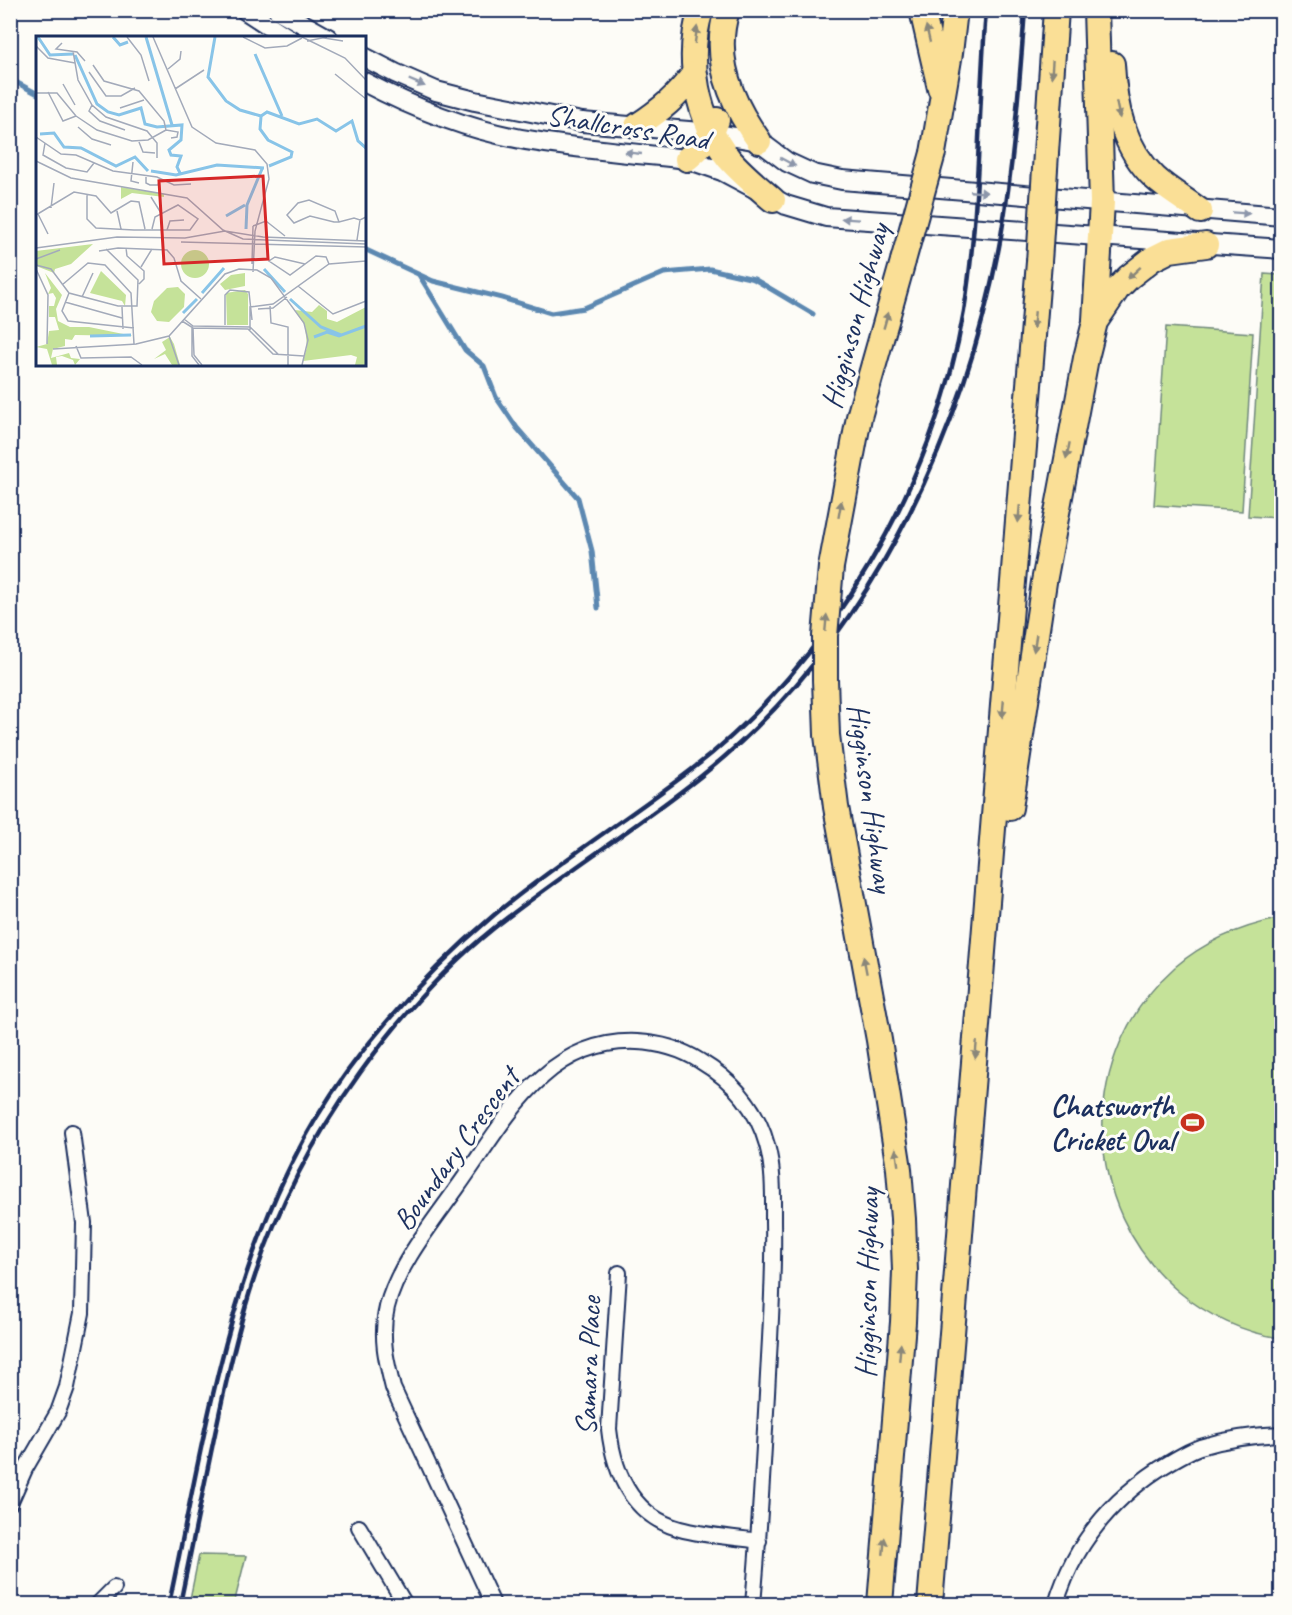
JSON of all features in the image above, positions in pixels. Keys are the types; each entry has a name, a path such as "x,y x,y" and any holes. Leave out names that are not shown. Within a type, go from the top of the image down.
{"highway":[{"path":"701,10 695,38 694,74 705,116 712,133 729,158 773,200"},
{"path":"727,10 722,33 725,73 737,106 746,124 759,141"},
{"path":"922,10 942,99"},
{"name":"Higginson Highway","path":"880,1605 903,1322 905,1271 903,1220 899,1169 879,1040 836,807 826,735 825,636 831,567 859,417 933,153 955,10"},
{"path":"930,1605 1039,262 1056,10"},
{"path":"979,1012 1044,582 1086,358 1095,322 1102,202 1096,10"},
{"path":"1108,10 1112,70 1118,113 1128,141 1155,178 1200,211"},
{"path":"687,159 705,143 712,133 720,107 725,73"},
{"path":"638,126 670,103 694,74"},
{"path":"1095,322 1119,288 1139,268 1170,250 1206,245"}],"street":[{"path":"245,10 285,36"},
{"path":"278,10 324,36"},
{"name":"Shallcross Road","path":"366,58 436,91 475,101 582,122 712,133 759,141 787,162 813,174 842,180 1281,216"},
{"name":"Shallcross Road","path":"366,83 433,114 500,134 544,143 687,159 722,171 773,200 826,217 1281,249"},
{"name":"Boundary Crescent","path":"493,1605 397,1399 384,1352 383,1326 387,1304 402,1270 521,1099 540,1078 557,1064 599,1046 621,1042 645,1043 672,1048 714,1069 737,1090 750,1107 767,1147 773,1185 774,1276 759,1540 753,1605"},
{"path":"10,1503 25,1469 58,1412 67,1387 82,1313 84,1223 72,1132"},
{"name":"Samara Place","path":"619,1274 609,1429 612,1454 625,1487 650,1514 663,1523 693,1532 759,1540"},
{"path":"1056,1605 1074,1556 1113,1505 1139,1482 1198,1448 1229,1440 1281,1434"},
{"path":"359,1527 405,1605"},
{"path":"99,1605 114,1587"}],"green space":[{"path":"1264,274 1281,275 1281,518 1248,516"},
{"path":"1166,327 1253,333 1242,511 1154,505"},
{"name":"Chatsworth Cricket Oval","path":"1282,918 1281,1338 1240,1328 1202,1309 1179,1292 1146,1257 1122,1218 1108,1175 1103,1130 1107,1086 1120,1043 1143,1002 1175,967 1199,949 1238,930"},
{"path":"199,1555 246,1556 234,1604 189,1604"}],"waterway":[{"path":"10,79 36,93"},
{"path":"366,250 433,281 551,313 584,308 664,273 710,269 754,279 813,314"},
{"path":"419,275 465,350 484,366 496,397 517,428 578,498 592,551 598,608"}],"railway":[{"path":"169,1604 212,1397 251,1261 276,1196 308,1133 346,1073 379,1030 415,990 473,933 542,877 691,770 741,727 788,678 831,624 869,565 902,504 929,440 950,376 964,311 976,198 986,10"},
{"path":"180,1604 225,1386 253,1282 285,1200 312,1148 343,1097 406,1015 457,960 519,908 700,777 759,725 812,666 858,602 899,534 933,462 962,388 984,312 1001,236 1009,180 1025,10"}],"place":[{"name":"Chatsworth Cricket Oval","path":"1192,1123"}]}
